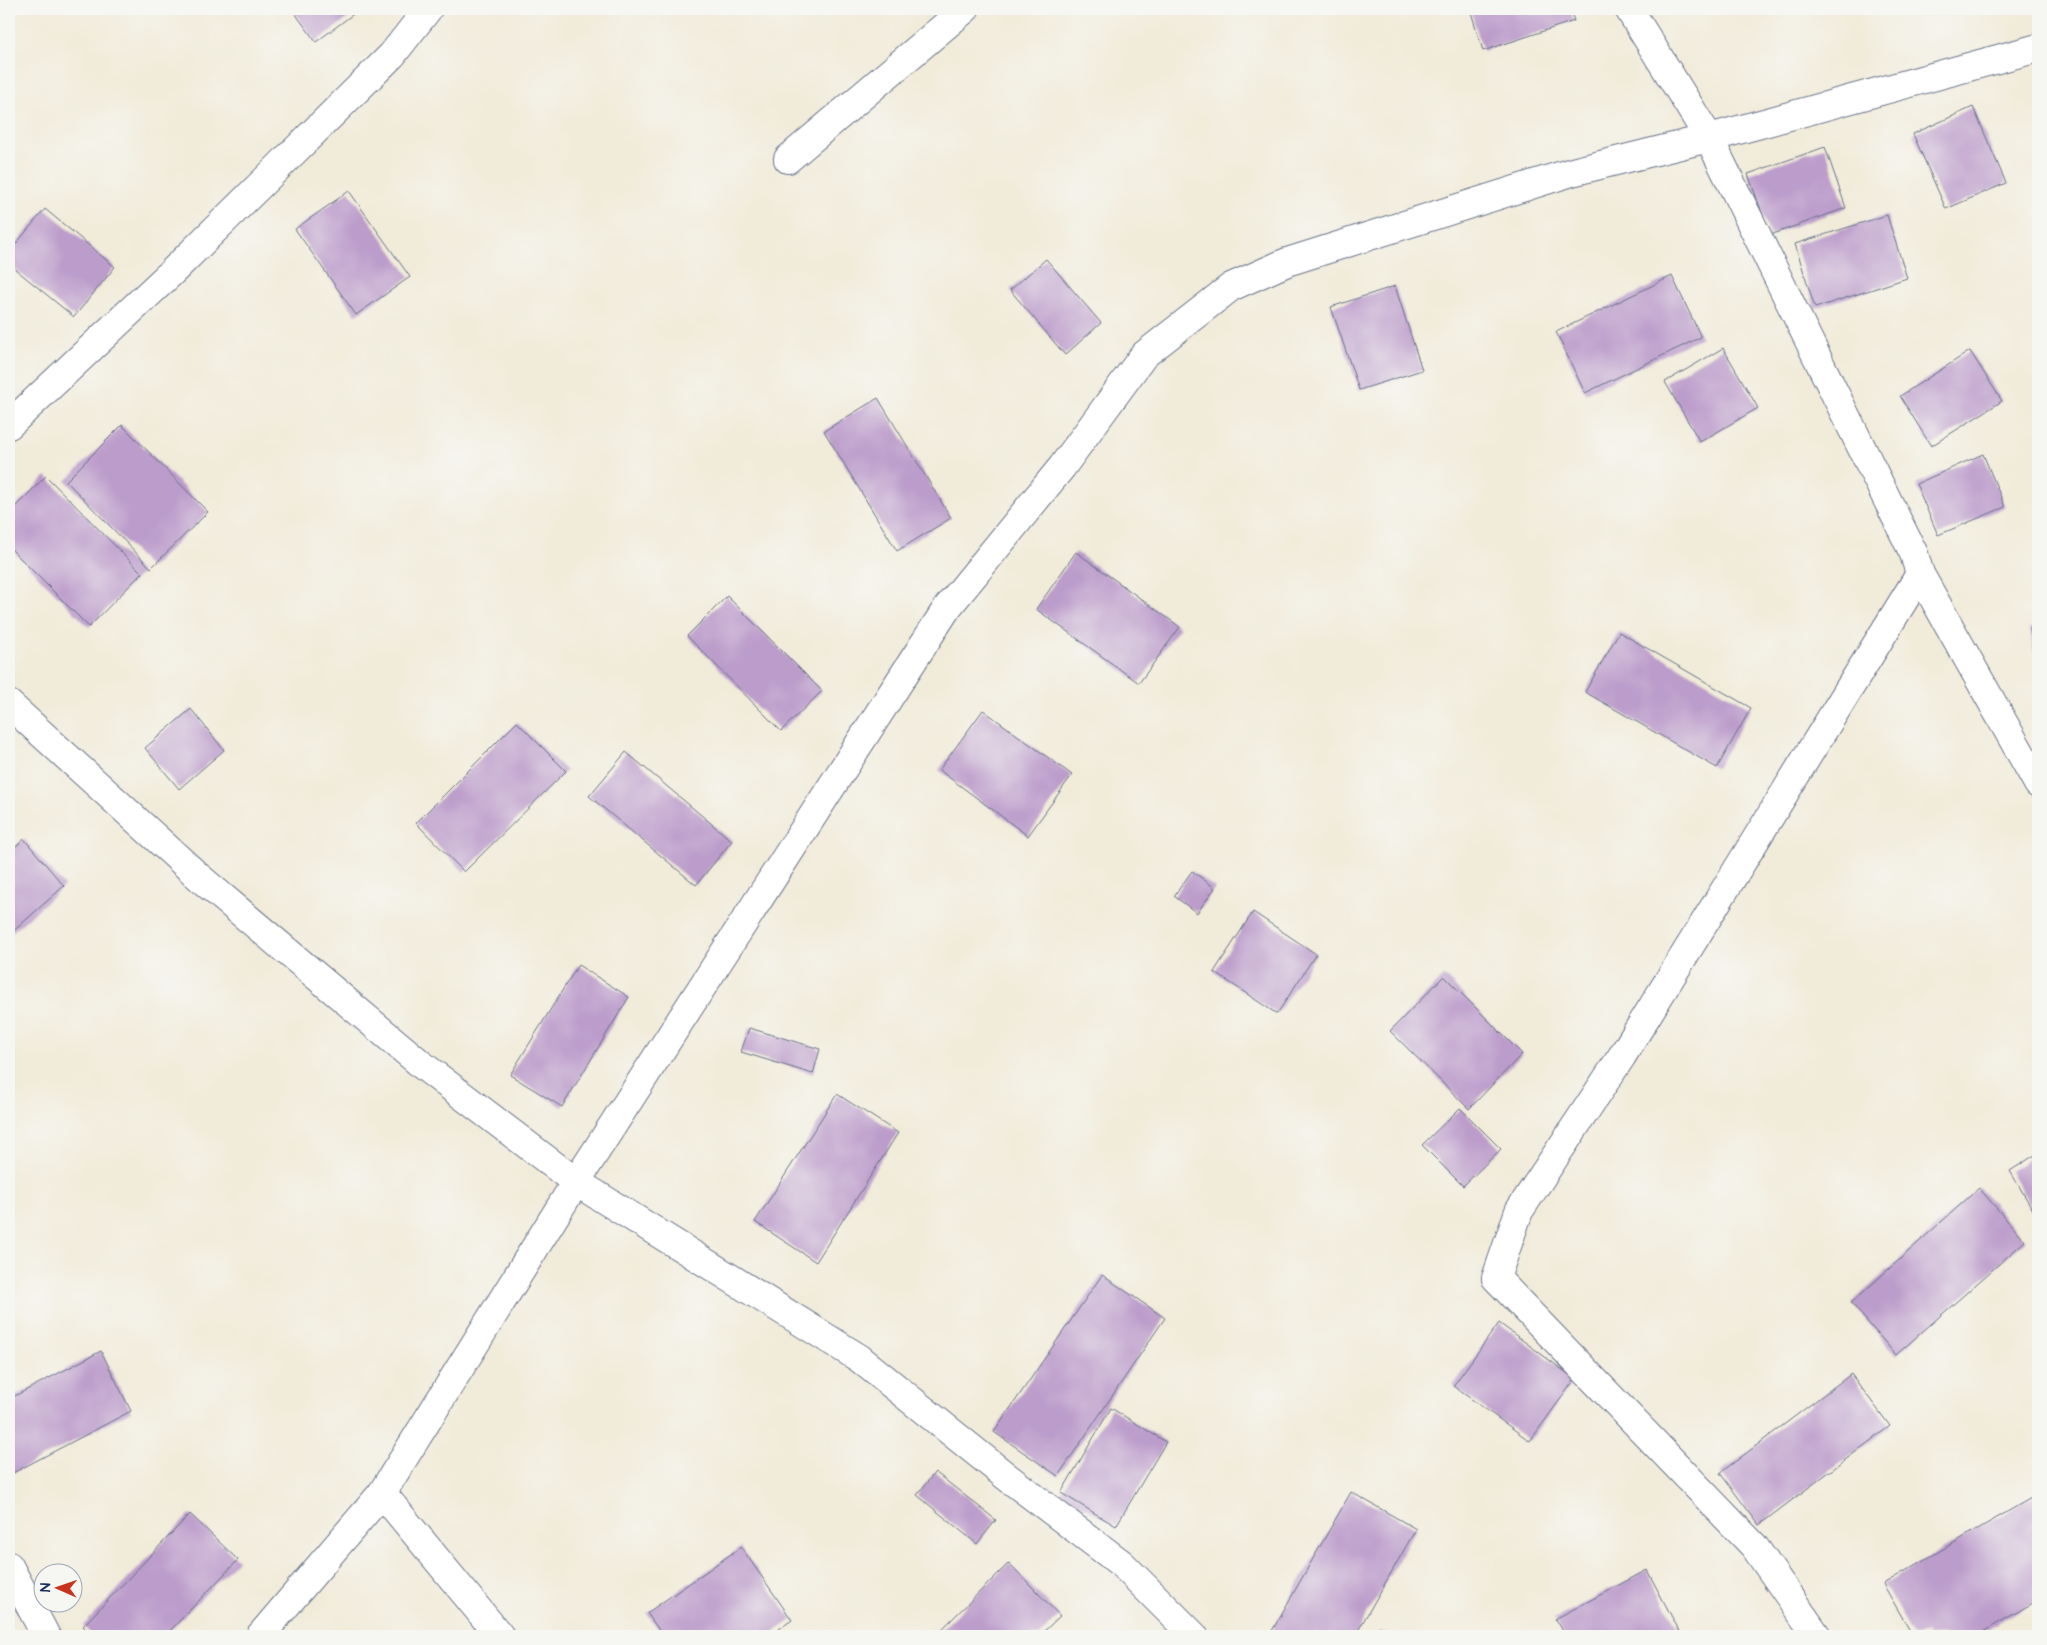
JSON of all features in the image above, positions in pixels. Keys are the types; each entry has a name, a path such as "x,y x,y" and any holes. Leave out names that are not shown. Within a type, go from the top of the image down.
{"street":[{"path":"9,425 173,271 392,55 428,9"},
{"path":"788,160 965,9"},
{"path":"1629,9 1709,138 1914,554 1920,574 2038,784"},
{"path":"260,1636 382,1493 576,1182 947,608 1062,467 1144,355 1231,287 1287,262 1572,172 1709,138 2038,48"},
{"path":"1817,1636 1754,1546 1496,1278 1519,1211 1622,1056 1920,574"},
{"path":"9,704 200,878 422,1066 576,1182 859,1358 1007,1477 1122,1564 1194,1636"},
{"path":"382,1493 500,1636"},
{"path":"9,1566 46,1636"}],"building":[{"path":"292,9 360,9 316,42"},
{"path":"1470,9 1570,9 1574,21 1483,51"},
{"path":"1973,107 2006,183 1946,209 1913,134"},
{"path":"1825,147 1846,208 1770,235 1748,174"},
{"path":"349,191 410,277 356,315 295,229"},
{"path":"45,209 115,267 74,317 9,264 9,252"},
{"path":"1887,215 1907,278 1815,308 1795,244"},
{"path":"1046,259 1101,323 1065,355 1010,290"},
{"path":"1672,276 1701,337 1585,393 1556,332"},
{"path":"1395,286 1422,370 1359,390 1331,307"},
{"path":"1723,348 1758,408 1700,442 1665,382"},
{"path":"1970,351 2002,401 1931,446 1900,396"},
{"path":"878,398 951,518 897,551 824,431"},
{"path":"122,425 208,512 151,568 66,481"},
{"path":"1983,454 2005,507 1938,535 1916,484"},
{"path":"46,476 142,573 89,627 9,547 9,513"},
{"path":"1076,552 1180,627 1139,683 1036,609"},
{"path":"727,596 822,691 781,731 687,636"},
{"path":"2038,626 2038,666 2037,666 2030,628"},
{"path":"1619,632 1751,708 1717,768 1585,692"},
{"path":"191,709 224,750 179,789 145,748"},
{"path":"983,710 1072,775 1028,836 939,770"},
{"path":"517,722 566,771 464,872 416,823"},
{"path":"626,752 732,841 696,885 589,796"},
{"path":"24,839 64,886 9,935 9,853"},
{"path":"1192,871 1215,888 1197,913 1174,896"},
{"path":"1253,912 1316,954 1277,1014 1214,972"},
{"path":"578,965 629,997 562,1107 510,1075"},
{"path":"1444,976 1522,1054 1469,1109 1390,1031"},
{"path":"749,1028 820,1049 813,1074 741,1052"},
{"path":"837,1094 898,1133 816,1262 755,1222"},
{"path":"1460,1108 1501,1149 1463,1186 1422,1145"},
{"path":"2038,1153 2038,1213 2036,1215 2010,1171"},
{"path":"1979,1188 2025,1241 1896,1355 1851,1303"},
{"path":"1102,1275 1165,1318 1058,1476 994,1432"},
{"path":"1499,1323 1575,1379 1530,1441 1453,1386"},
{"path":"101,1351 131,1411 9,1475 9,1399"},
{"path":"1851,1374 1890,1426 1759,1525 1720,1473"},
{"path":"1111,1408 1166,1442 1116,1526 1061,1493"},
{"path":"935,1472 996,1520 977,1544 917,1495"},
{"path":"1351,1492 1416,1529 1355,1636 1269,1636"},
{"path":"2038,1494 2038,1600 1976,1636 1928,1636 1926,1632 1913,1636 1883,1584"},
{"path":"190,1514 238,1560 165,1636 93,1636 83,1626"},
{"path":"741,1547 792,1620 769,1636 663,1636 647,1613"},
{"path":"1009,1563 1060,1616 1039,1636 935,1636"},
{"path":"1647,1570 1682,1636 1565,1636 1555,1619"},
{"path":"1380,1631 1395,1636 1378,1636"}]}
